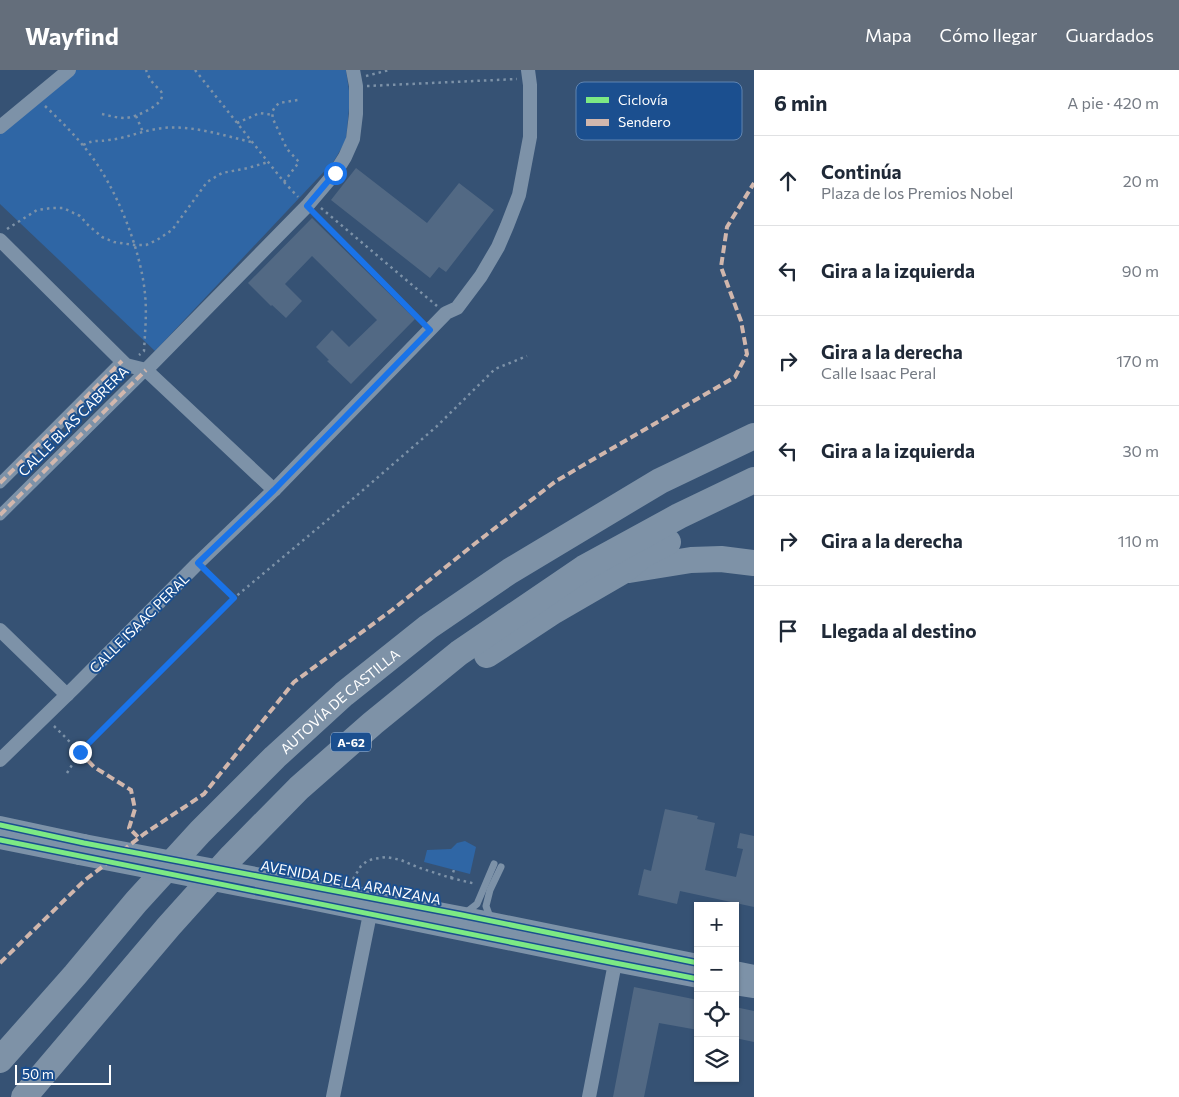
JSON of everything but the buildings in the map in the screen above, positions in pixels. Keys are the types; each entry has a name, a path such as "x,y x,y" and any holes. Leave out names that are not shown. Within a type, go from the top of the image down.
{"highway":[{"path":"510,571 609,496 718,436 754,419"},
{"name":"AUTOVÍA DE CASTILLA","path":"0,1060 136,902 200,832 276,756 344,694 428,627 510,571 660,481 754,436"},
{"name":"A-62","path":"24,1097 168,926 232,856 299,788 373,722 459,653 584,568 678,516 754,480"},
{"path":"24,1097 208,901 294,814 377,740 443,687 554,611 624,571 643,556 754,499"},
{"path":"624,571 691,560 721,559 754,563"},
{"path":"0,1048 75,974"}],"street":[{"path":"0,128 69,70"},
{"name":"CALLE ISAAC PERAL","path":"0,760 274,490 446,313 457,308 481,276 498,247 516,203 530,137 528,74"},
{"path":"146,370 310,203 335,173 346,157 352,139 356,114 354,78"},
{"path":"0,240 124,363 146,370 274,490"},
{"name":"CALLE BLAS CABRERA","path":"0,483 124,363"},
{"name":"CALLE BLAS CABRERA","path":"0,515 146,370"},
{"path":"0,630 67,695"},
{"name":"AVENIDA DE LA ARANZANA","path":"0,825 82,850"},
{"name":"AVENIDA DE LA ARANZANA","path":"0,840 82,850 307,893 372,906 615,963 694,978"},
{"name":"AVENIDA DE LA ARANZANA","path":"307,893 345,892 372,906 462,915 694,961"},
{"path":"333,1097 372,906"},
{"path":"589,1097 615,963"},
{"path":"739,971 754,974"},
{"path":"739,987 754,989"}],"lane":[{"path":"462,915 477,904 498,865 486,906 491,921"}],"path":[{"path":"102,114 116,118 136,116 155,106 161,100 161,90 154,84 146,70"},
{"path":"195,70 284,182 446,313"},
{"path":"354,78 389,70"},
{"path":"354,78 528,74"},
{"path":"36,97 72,131 91,155 109,184 125,219 134,245 145,292 144,351 124,363"},
{"path":"284,182 299,162 287,149 272,112 279,103 298,100"},
{"path":"237,123 260,113 273,115"},
{"path":"136,116 143,132"},
{"path":"83,145 92,141 108,141 164,128 192,128 252,142"},
{"path":"0,234 36,210 63,208 80,216 102,237 114,242 146,245 172,230 207,182 222,173 268,162"},
{"path":"310,203 430,330"},
{"path":"67,773 80,752 234,598 421,440 494,369 527,356"},
{"path":"198,563 234,598"},
{"path":"44,716 80,752"},
{"path":"345,892 361,866 373,859 386,857 401,860 451,878 476,883 484,888"},
{"path":"451,878 454,870"}],"shaded area":[{"path":"75,70 346,70 350,98 346,140 334,161 155,351 0,204 0,129"},
{"path":"465,841 476,847 470,874 424,862 427,850 451,849 457,843"}],"marked path":[{"path":"122,851 204,794 294,682 392,610 556,481 735,377 747,354 741,321 721,267 727,227 754,183"},
{"path":"0,483 122,361"},
{"path":"0,515 146,370"},
{"path":"80,752 94,767 131,790 135,809 129,828 139,838"},
{"path":"0,963 85,880 110,861"}],"cycle path":[{"path":"0,825 694,962"},
{"path":"0,840 694,978"}],"route":[{"path":"80,752 234,598 198,563 274,490 430,330 307,206 335,173"}]}
